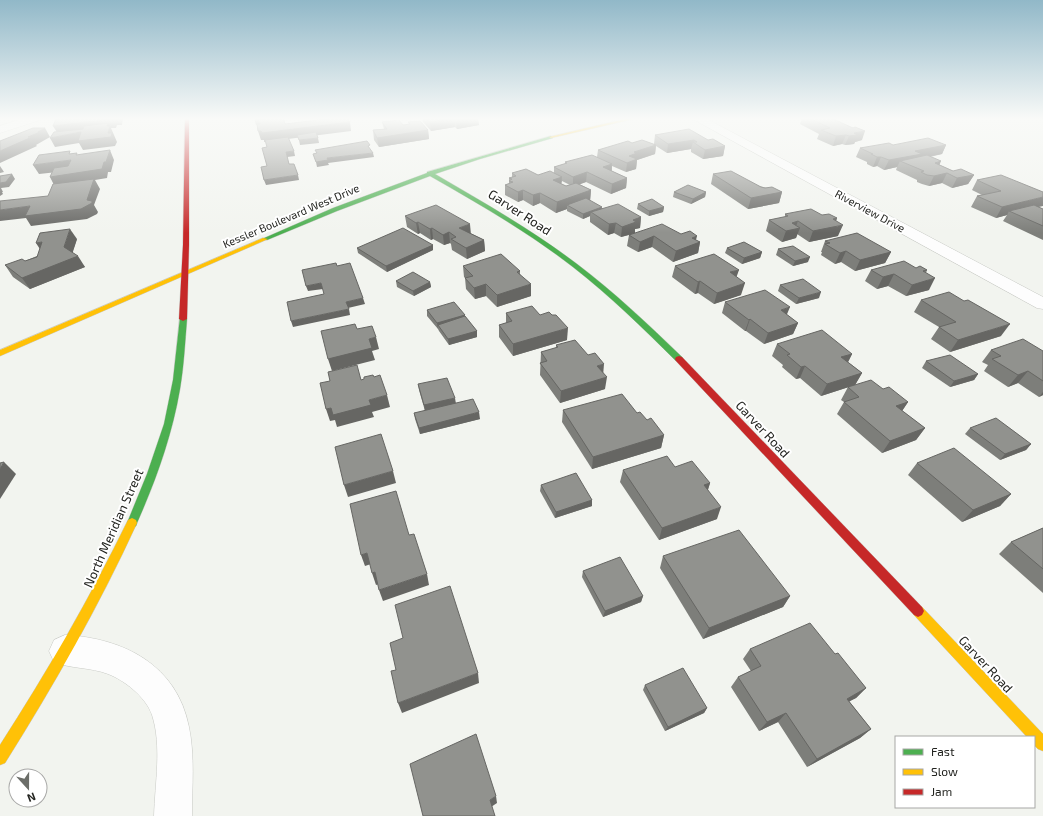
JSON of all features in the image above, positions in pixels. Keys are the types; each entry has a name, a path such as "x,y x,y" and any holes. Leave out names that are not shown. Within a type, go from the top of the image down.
{"main road":[{"name":"North Meridian Street","path":"0,758 66,651 101,588 138,511 166,433 175,397 179,366 186,273 187,156"},
{"name":"Kessler Boulevard West Drive","path":"0,353 330,211 429,173 486,156"},
{"name":"Garver Road","path":"429,173 500,214 540,240 576,266 628,310 692,373 1043,744"}],"street":[{"name":"Riverview Drive","path":"767,156 1043,304"},
{"path":"66,651 90,652 116,660 132,668 154,687 165,703 170,716 173,741 173,816"}],"building":[{"path":"38,156 108,156 102,169 50,177 54,168 68,166 71,160 33,165"},
{"path":"264,156 287,156 289,164 294,164 298,175 264,180 261,167 267,166"},
{"path":"314,156 345,156 327,158 328,160 316,162"},
{"path":"588,156 594,156 612,164 603,167 627,178 612,184 587,172 573,177 554,167 567,163 565,162"},
{"path":"612,156 629,156 637,159 627,163"},
{"path":"875,156 911,156 889,160"},
{"path":"922,156 930,156 941,161 935,163 953,171 961,169 974,175 957,178 947,173 934,176 927,175 921,172 924,171 900,161"},
{"path":"526,169 538,175 550,171 562,177 553,180 566,186 576,183 591,190 557,202 540,193 533,195 523,190 518,192 505,185 513,182 509,181 512,179 509,178 516,176 512,173"},
{"path":"731,171 761,187 772,187 782,192 751,198 713,174"},
{"path":"12,174 6,182 0,183 0,176"},
{"path":"1001,175 1043,192 1043,197 1002,207 977,196 1001,191 977,180"},
{"path":"94,179 87,200 92,201 92,203 81,209 25,216 30,206 0,210 0,201 48,196 53,184"},
{"path":"688,185 706,192 693,199 674,192"},
{"path":"586,198 602,207 583,214 567,205"},
{"path":"652,199 664,207 649,211 638,204"},
{"path":"618,204 641,217 633,220 636,222 622,227 616,223 609,224 591,212"},
{"path":"436,205 470,224 459,228 484,240 466,248 451,239 456,237 449,232 443,235 432,228 430,229 418,222 416,223 405,216"},
{"path":"1034,205 1043,209 1043,226 1009,211"},
{"path":"811,209 822,215 829,214 837,218 833,219 843,225 813,231 798,221 792,223 800,228 786,231 769,220 788,216 785,214"},
{"path":"662,224 681,234 690,231 697,236 692,238 700,242 676,251 654,236 640,242 629,235"},
{"path":"403,228 433,245 386,266 357,248"},
{"path":"70,229 64,247 78,256 22,278 5,265 22,259 25,261 37,257 42,242 36,243 40,233"},
{"path":"857,233 891,252 860,260 846,251 840,253 825,244 830,243 825,241"},
{"path":"744,242 762,252 744,258 727,248"},
{"path":"793,246 810,257 795,261 778,249"},
{"path":"501,254 520,271 517,272 531,284 497,295 486,284 474,288 465,278 473,276 463,266"},
{"path":"714,254 739,270 730,272 745,283 717,293 675,266"},
{"path":"904,261 916,268 920,266 927,270 923,271 935,278 912,285 894,274 883,277 871,270"},
{"path":"336,263 337,266 350,263 363,298 346,302 349,309 291,321 287,302 324,294 321,283 306,286 302,270"},
{"path":"413,272 430,282 413,291 396,281"},
{"path":"803,279 821,292 799,298 780,285"},
{"path":"765,290 790,307 781,310 798,323 768,333 725,302"},
{"path":"949,292 964,301 968,300 1010,324 958,340 939,327 956,322 921,300"},
{"path":"454,302 465,315 437,323 427,310"},
{"path":"532,306 540,315 549,312 552,315 556,315 568,328 513,344 499,325 512,321 506,313"},
{"path":"465,316 477,331 448,339 438,325"},
{"path":"355,324 357,329 372,326 376,337 369,339 372,348 328,359 321,331"},
{"path":"822,330 852,354 841,357 862,373 827,384 805,366 801,367 787,355 790,354 777,344"},
{"path":"1023,339 1043,351 1043,381 1028,371 1018,375 992,359 1001,356 991,350"},
{"path":"575,340 588,355 595,353 604,364 597,366 607,377 561,391 540,363 547,361 541,352 558,347 556,345"},
{"path":"950,355 978,374 954,381 926,361"},
{"path":"357,365 361,380 364,379 364,377 373,375 374,377 380,375 387,395 369,400 371,405 333,415 331,408 326,409 320,383 330,381 328,372"},
{"path":"447,378 455,398 424,405 418,384"},
{"path":"871,380 883,389 889,387 908,402 896,406 925,428 890,441 844,402 859,397 848,387"},
{"path":"622,394 637,413 640,412 647,420 651,418 664,435 593,457 563,410"},
{"path":"473,399 479,412 419,428 414,413"},
{"path":"996,418 1031,444 1005,454 970,428"},
{"path":"381,434 393,471 344,485 335,447"},
{"path":"954,448 1011,494 973,510 917,463"},
{"path":"667,456 675,467 692,461 710,483 704,485 721,507 662,528 623,470"},
{"path":"4,462 0,469 0,463"},
{"path":"576,473 592,500 556,512 541,485"},
{"path":"396,491 409,535 414,534 427,574 379,590 375,572 372,573 367,553 361,555 350,504"},
{"path":"1043,528 1043,569 1011,542"},
{"path":"739,530 790,596 709,628 663,556"},
{"path":"620,557 643,596 605,611 583,571"},
{"path":"450,586 478,673 398,703 391,671 396,670 390,643 403,638 395,605"},
{"path":"810,623 835,654 838,653 866,688 847,699 871,729 817,759 786,713 767,722 738,677 761,666 750,649"},
{"path":"683,668 707,708 668,727 645,685"},
{"path":"476,734 496,796 490,800 495,816 423,816 410,764"}],"traffic: fast":[{"path":"265,239 406,182 484,156"},
{"path":"429,173 511,221 574,265 621,303 679,359"},
{"path":"132,523 146,491 164,441 173,406 183,319"}],"traffic: slow":[{"path":"0,353 265,239"},
{"path":"0,758 36,701 87,613 103,584 132,523"},
{"path":"918,611 1043,744"}],"traffic: jam":[{"path":"183,319 186,245 187,156"},
{"path":"679,359 918,611"}]}
